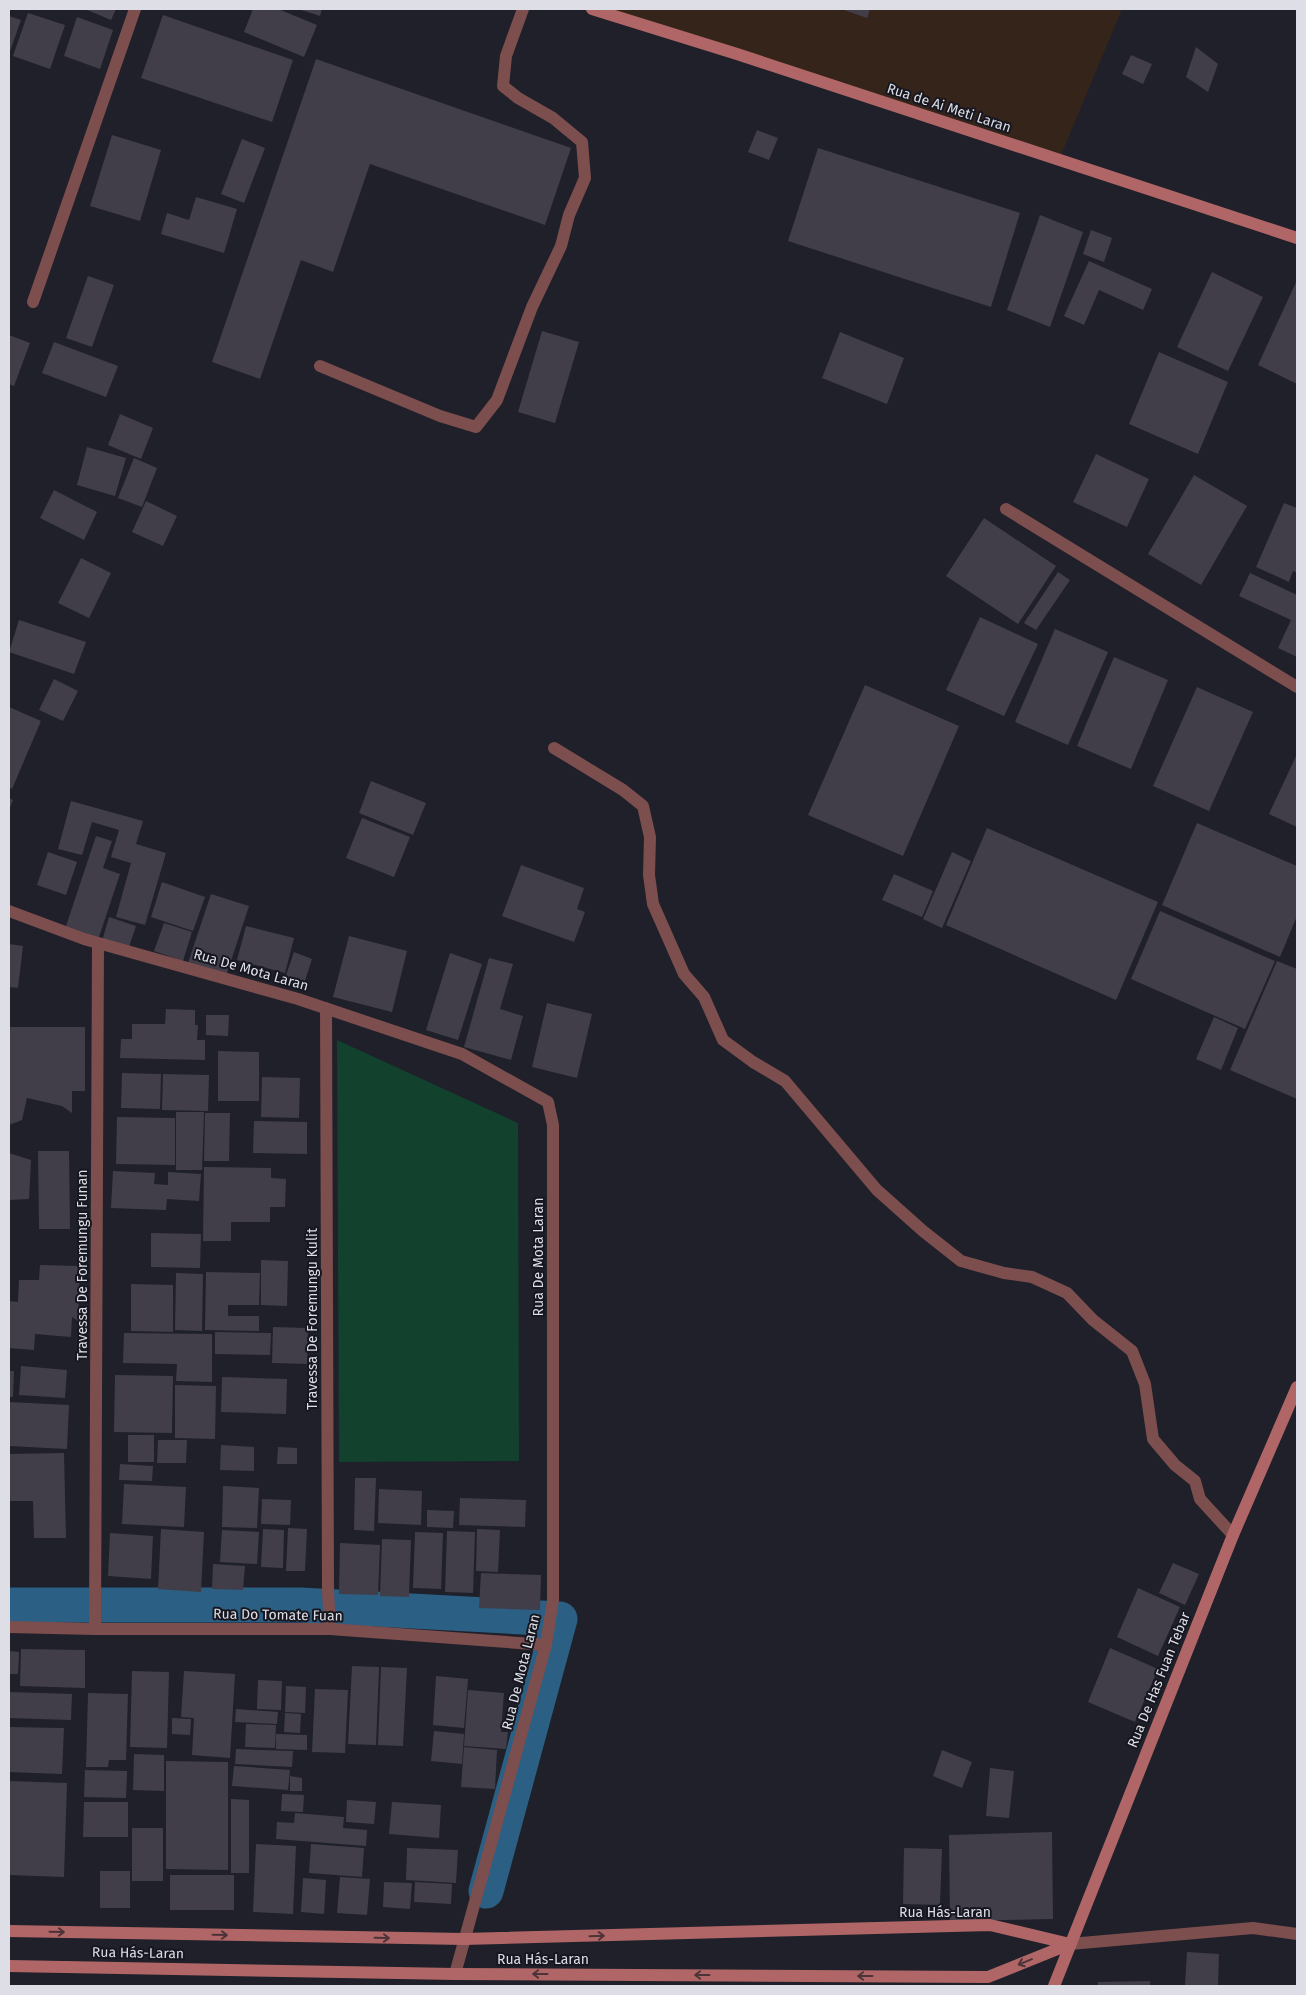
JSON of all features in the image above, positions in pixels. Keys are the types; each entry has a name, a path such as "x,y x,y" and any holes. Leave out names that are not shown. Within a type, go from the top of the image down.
{"main road":[{"name":"Rua de Ai Meti Laran","path":"592,9 623,14 737,54 1297,238"},
{"name":"Rua De Has Fuan Tebar","path":"1054,1986 1233,1535 1297,1388"},
{"name":"Rua Hás-Laran","path":"9,1931 464,1939 990,1925 1070,1944"},
{"name":"Rua Hás-Laran","path":"9,1966 455,1974 988,1977 1070,1944"}],"street":[{"path":"33,302 135,9"},
{"path":"320,366 440,416 476,427 497,400 532,307 561,246 569,215 585,178 582,142 553,118 518,98 503,86 506,56 523,9"},
{"path":"1006,510 1297,687"},
{"path":"554,748 623,790 644,806 650,836 649,875 653,904 684,974 704,997 723,1040 753,1062 785,1080 878,1190 922,1231 961,1261 1004,1273 1032,1277 1067,1293 1093,1320 1132,1351 1145,1384 1153,1439 1175,1465 1195,1481 1200,1499 1233,1535"},
{"name":"Rua De Mota Laran","path":"9,911 98,943 289,996 462,1054 548,1102 553,1125 553,1600 546,1645 455,1974"},
{"name":"Travessa De Foremungu Funan","path":"95,1629 98,943"},
{"name":"Travessa De Foremungu Kulit","path":"326,1008 328,1590 330,1629"},
{"name":"Rua Do Tomate Fuan","path":"9,1627 330,1629 546,1645"},
{"name":"Rua Hás-Laran","path":"1070,1944 1253,1928 1297,1934"}],"shaded area":[{"path":"599,9 1122,9 1059,160"}],"green space":[{"path":"337,1040 518,1123 519,1461 339,1462"}],"building":[{"path":"85,9 116,9 111,20"},
{"path":"253,9 278,9 317,25 304,57 244,32"},
{"path":"298,9 322,9 320,16"},
{"path":"841,9 870,9 867,18"},
{"path":"28,13 65,25 50,69 13,56"},
{"path":"163,15 293,60 272,122 141,78"},
{"path":"9,16 21,20 9,54"},
{"path":"77,17 113,30 100,69 64,56"},
{"path":"1196,47 1218,64 1208,92 1186,77"},
{"path":"1131,55 1152,64 1143,84 1122,74"},
{"path":"316,59 571,148 545,225 370,164 333,272 301,260 260,379 212,362"},
{"path":"757,130 778,138 769,160 748,152"},
{"path":"112,135 161,150 140,221 90,206"},
{"path":"242,139 265,148 244,203 221,194"},
{"path":"818,148 1020,213 991,307 788,241"},
{"path":"196,197 237,209 224,253 161,234 167,213 189,220"},
{"path":"1040,215 1083,232 1050,327 1007,310"},
{"path":"1091,230 1112,238 1104,262 1083,254"},
{"path":"1089,261 1152,289 1143,310 1099,290 1084,325 1064,316"},
{"path":"1212,272 1263,297 1228,371 1177,347"},
{"path":"88,276 114,285 92,347 66,338"},
{"path":"1297,280 1297,384 1258,365"},
{"path":"542,331 579,342 555,423 518,412"},
{"path":"840,332 904,358 887,404 822,378"},
{"path":"9,335 30,343 14,386 9,384"},
{"path":"54,342 118,366 106,397 42,373"},
{"path":"1159,352 1228,382 1198,454 1129,424"},
{"path":"120,414 153,428 141,459 108,445"},
{"path":"87,447 126,458 115,496 77,485"},
{"path":"1096,454 1149,479 1127,527 1073,502"},
{"path":"134,458 157,468 142,507 118,498"},
{"path":"1194,475 1247,506 1201,585 1148,554"},
{"path":"54,490 97,512 84,540 40,518"},
{"path":"146,501 177,516 163,546 132,532"},
{"path":"1284,503 1297,508 1297,573 1293,571 1289,582 1256,567"},
{"path":"984,518 1056,566 1018,624 946,576"},
{"path":"81,558 111,573 89,618 58,603"},
{"path":"1058,572 1070,580 1036,630 1024,623"},
{"path":"1250,573 1297,595 1297,657 1278,648 1291,620 1239,596"},
{"path":"980,617 1038,644 1004,716 946,690"},
{"path":"19,620 86,642 74,674 9,652"},
{"path":"1055,629 1108,652 1068,745 1015,722"},
{"path":"1114,657 1168,680 1131,769 1077,746"},
{"path":"54,679 78,691 63,721 39,710"},
{"path":"865,685 959,726 903,856 808,815"},
{"path":"1197,687 1253,712 1209,811 1153,786"},
{"path":"9,707 41,721 12,789 9,787"},
{"path":"1297,754 1297,827 1269,814"},
{"path":"371,781 426,803 413,835 359,813"},
{"path":"9,798 13,800 9,810"},
{"path":"71,801 143,821 136,844 166,853 145,925 116,917 131,863 111,857 119,830 92,822 82,855 58,849"},
{"path":"362,818 410,837 394,877 346,858"},
{"path":"1197,823 1297,866 1297,916 1280,957 1162,905"},
{"path":"987,828 1158,902 1116,1000 946,925"},
{"path":"96,836 112,841 103,868 120,874 98,940 65,929"},
{"path":"48,852 77,862 66,895 37,885"},
{"path":"952,852 971,861 942,928 923,919"},
{"path":"521,865 584,888 577,909 585,912 574,942 502,916"},
{"path":"894,874 933,891 922,917 882,900"},
{"path":"162,882 205,897 193,931 151,917"},
{"path":"211,894 249,906 226,976 188,963"},
{"path":"1160,911 1275,961 1245,1029 1131,979"},
{"path":"109,917 136,926 128,950 102,941"},
{"path":"164,923 192,932 183,961 154,951"},
{"path":"246,926 294,938 285,973 237,960"},
{"path":"349,936 407,951 392,1012 333,997"},
{"path":"9,944 23,946 18,988 9,987"},
{"path":"294,952 312,959 302,990 283,984"},
{"path":"450,953 482,964 458,1040 426,1030"},
{"path":"489,958 513,964 500,1009 523,1016 511,1060 464,1047"},
{"path":"1277,961 1297,969 1297,1099 1230,1070"},
{"path":"547,1003 592,1014 577,1078 532,1067"},
{"path":"166,1009 195,1010 195,1025 198,1025 197,1040 205,1040 205,1060 120,1058 121,1039 132,1039 132,1024 165,1024"},
{"path":"206,1015 229,1015 228,1036 206,1035"},
{"path":"1214,1017 1238,1028 1221,1070 1196,1059"},
{"path":"9,1027 85,1027 85,1091 72,1091 72,1113 62,1106 27,1098 22,1120 9,1125"},
{"path":"218,1051 259,1052 259,1101 218,1101"},
{"path":"122,1073 161,1074 160,1109 121,1108"},
{"path":"163,1074 209,1075 208,1111 162,1110"},
{"path":"262,1077 300,1078 299,1118 261,1117"},
{"path":"176,1112 204,1112 202,1170 176,1170"},
{"path":"205,1113 230,1113 229,1161 204,1161"},
{"path":"117,1117 175,1118 175,1165 116,1164"},
{"path":"254,1121 307,1122 307,1154 253,1153"},
{"path":"38,1151 69,1151 70,1229 39,1229"},
{"path":"9,1153 31,1160 29,1199 9,1200"},
{"path":"204,1167 271,1168 271,1178 286,1179 285,1207 270,1207 270,1222 231,1222 231,1241 203,1241"},
{"path":"113,1171 155,1173 154,1184 168,1185 168,1172 201,1174 199,1201 167,1199 166,1210 111,1208"},
{"path":"151,1233 201,1234 200,1268 151,1267"},
{"path":"261,1260 288,1261 287,1306 261,1305"},
{"path":"40,1265 80,1266 78,1321 72,1317 71,1337 35,1334 34,1350 9,1348 9,1301 18,1302 19,1280 39,1280"},
{"path":"206,1272 260,1273 259,1305 228,1305 228,1316 259,1316 259,1331 205,1330"},
{"path":"176,1273 203,1274 202,1331 175,1330"},
{"path":"131,1284 173,1285 173,1332 131,1331"},
{"path":"273,1327 308,1328 307,1364 272,1363"},
{"path":"215,1332 271,1333 270,1355 215,1354"},
{"path":"124,1333 212,1334 212,1382 176,1381 177,1364 123,1363"},
{"path":"21,1366 67,1370 65,1398 19,1395"},
{"path":"9,1371 14,1371 13,1397 9,1397"},
{"path":"115,1375 173,1376 172,1433 114,1432"},
{"path":"222,1377 287,1379 286,1414 221,1412"},
{"path":"175,1385 216,1386 215,1439 175,1438"},
{"path":"9,1402 69,1405 67,1449 9,1446"},
{"path":"128,1435 154,1435 154,1462 128,1462"},
{"path":"158,1440 187,1440 186,1463 157,1463"},
{"path":"221,1445 254,1447 254,1471 220,1470"},
{"path":"278,1447 297,1448 297,1464 277,1464"},
{"path":"64,1453 66,1538 34,1538 33,1501 9,1501 9,1454"},
{"path":"120,1464 153,1466 152,1481 119,1480"},
{"path":"355,1478 376,1478 374,1531 354,1530"},
{"path":"124,1484 186,1487 184,1527 122,1524"},
{"path":"223,1486 259,1488 257,1528 222,1527"},
{"path":"379,1489 422,1491 421,1525 378,1523"},
{"path":"460,1498 526,1500 525,1527 459,1525"},
{"path":"262,1499 291,1500 290,1525 261,1524"},
{"path":"427,1510 454,1511 453,1528 427,1527"},
{"path":"288,1528 307,1529 305,1571 286,1571"},
{"path":"161,1529 204,1532 201,1592 158,1589"},
{"path":"263,1529 284,1530 283,1568 261,1567"},
{"path":"477,1529 500,1530 498,1572 476,1571"},
{"path":"222,1530 259,1532 257,1564 220,1562"},
{"path":"447,1531 475,1532 473,1593 445,1592"},
{"path":"415,1532 443,1533 441,1589 413,1588"},
{"path":"110,1533 153,1536 151,1579 108,1576"},
{"path":"382,1539 411,1540 409,1597 380,1596"},
{"path":"340,1543 380,1545 378,1595 339,1594"},
{"path":"1173,1563 1199,1574 1185,1605 1159,1593"},
{"path":"213,1564 245,1566 243,1590 212,1589"},
{"path":"481,1573 541,1575 540,1610 479,1608"},
{"path":"1138,1588 1180,1607 1158,1656 1117,1637"},
{"path":"1110,1648 1158,1669 1135,1722 1088,1702"},
{"path":"21,1649 85,1650 85,1688 20,1686"},
{"path":"9,1651 19,1652 18,1674 9,1674"},
{"path":"352,1666 379,1667 376,1745 348,1744"},
{"path":"381,1667 407,1668 403,1746 378,1745"},
{"path":"132,1671 169,1672 167,1748 130,1747"},
{"path":"184,1671 235,1674 230,1758 192,1755 194,1718 181,1717"},
{"path":"436,1676 468,1679 464,1728 433,1725"},
{"path":"258,1680 282,1681 281,1710 257,1709"},
{"path":"286,1686 306,1687 305,1713 285,1712"},
{"path":"315,1689 348,1690 345,1753 312,1752"},
{"path":"468,1690 504,1693 501,1732 508,1732 506,1749 464,1746"},
{"path":"9,1692 72,1694 71,1720 9,1718"},
{"path":"88,1693 128,1694 126,1760 109,1760 108,1767 86,1767"},
{"path":"236,1709 278,1712 277,1724 235,1722"},
{"path":"285,1713 301,1714 300,1733 284,1732"},
{"path":"172,1718 191,1719 190,1735 172,1734"},
{"path":"246,1724 276,1725 275,1748 245,1747"},
{"path":"9,1727 64,1728 62,1774 9,1772"},
{"path":"434,1731 464,1734 462,1764 431,1761"},
{"path":"276,1734 307,1735 307,1750 276,1749"},
{"path":"464,1747 497,1750 495,1789 461,1787"},
{"path":"236,1749 293,1751 292,1767 235,1764"},
{"path":"942,1750 972,1762 962,1788 933,1776"},
{"path":"134,1754 164,1755 164,1791 133,1790"},
{"path":"166,1761 228,1762 228,1870 166,1869"},
{"path":"234,1766 290,1770 288,1790 232,1786"},
{"path":"990,1768 1014,1771 1009,1818 986,1816"},
{"path":"85,1770 127,1771 126,1798 84,1797"},
{"path":"290,1776 302,1778 302,1791 290,1791"},
{"path":"9,1781 67,1783 64,1877 9,1875"},
{"path":"282,1794 304,1795 303,1812 281,1811"},
{"path":"231,1799 249,1800 249,1873 231,1873"},
{"path":"347,1800 376,1802 374,1824 346,1822"},
{"path":"84,1802 128,1802 128,1837 83,1837"},
{"path":"392,1802 441,1805 439,1838 389,1834"},
{"path":"295,1813 344,1817 343,1828 367,1830 366,1846 276,1839 277,1822 294,1823"},
{"path":"132,1828 163,1828 163,1881 132,1881"},
{"path":"1052,1832 1053,1919 950,1921 949,1835"},
{"path":"256,1844 296,1846 293,1914 253,1912"},
{"path":"311,1844 364,1848 362,1877 309,1873"},
{"path":"407,1848 458,1850 456,1883 406,1880"},
{"path":"904,1848 942,1849 940,1905 903,1904"},
{"path":"100,1871 130,1871 130,1908 100,1908"},
{"path":"170,1875 234,1875 234,1910 170,1910"},
{"path":"340,1877 370,1879 367,1915 337,1913"},
{"path":"303,1878 326,1880 324,1914 301,1912"},
{"path":"384,1882 412,1883 410,1909 383,1907"},
{"path":"415,1882 452,1884 451,1904 414,1902"},
{"path":"1187,1952 1219,1954 1218,1986 1185,1985"},
{"path":"1150,1981 1150,1986 1098,1986 1098,1982"}],"waterway":[{"path":"9,1605 300,1605 560,1619 486,1891"}]}
